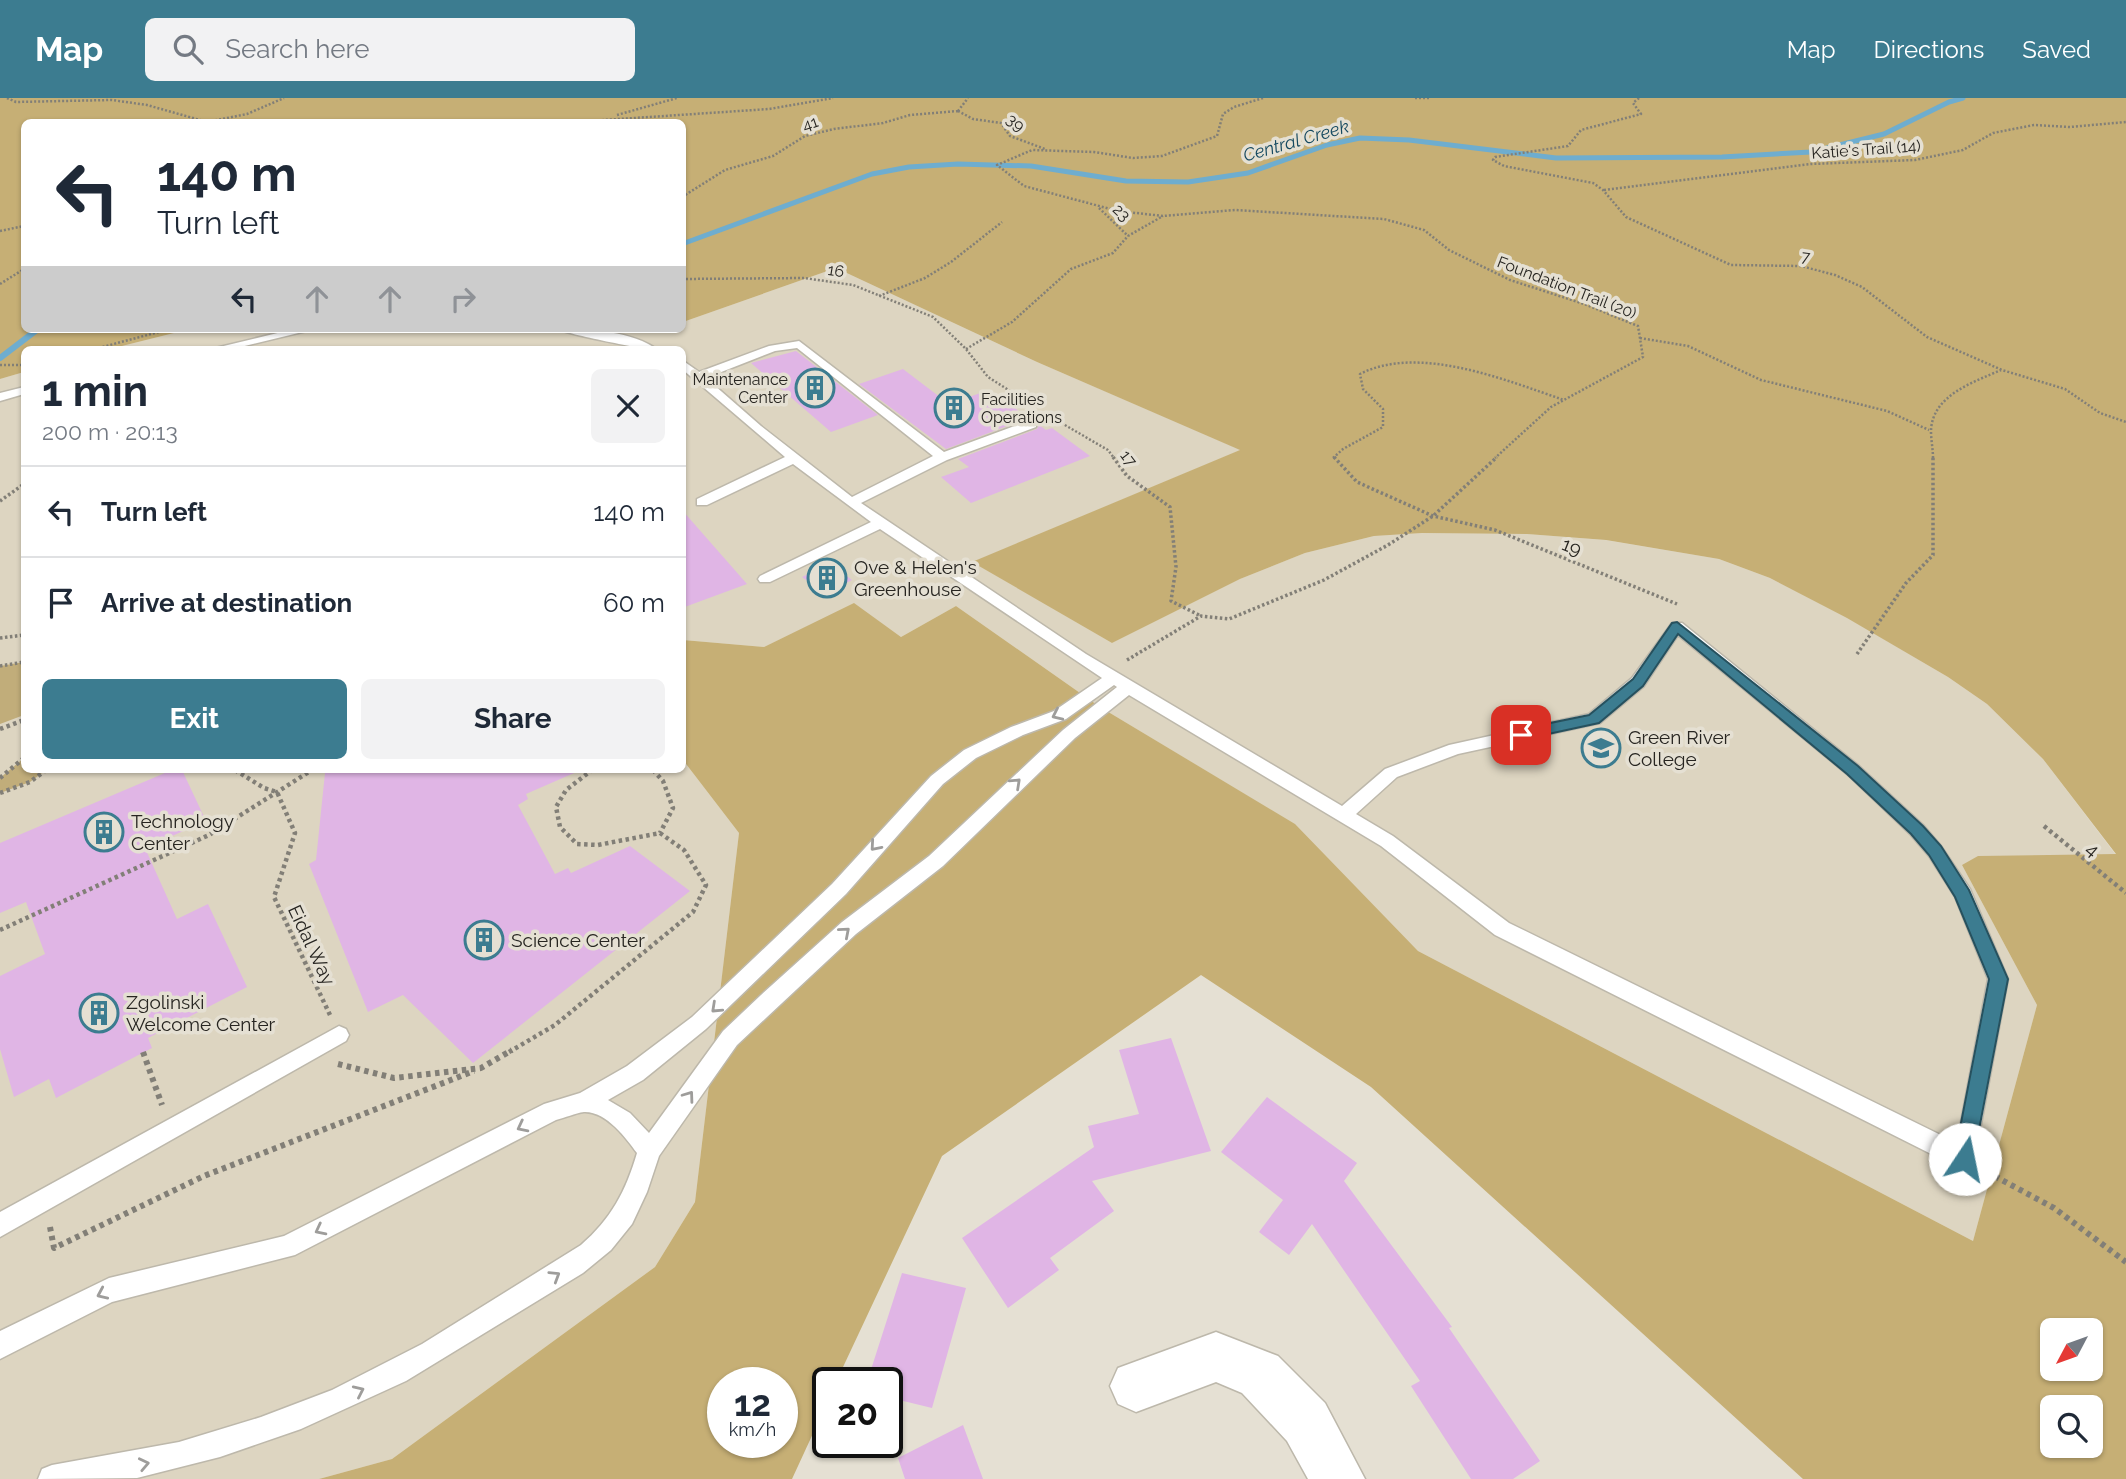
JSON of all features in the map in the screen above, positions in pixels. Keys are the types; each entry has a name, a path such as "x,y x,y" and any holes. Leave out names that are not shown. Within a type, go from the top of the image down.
{"street":[{"path":"1136,1386 1216,1357 1260,1374 1306,1422 1338,1479"}],"lane":[{"path":"231,346 291,333"},
{"path":"585,333 640,346"},
{"path":"699,376 773,348 799,344 942,457"},
{"path":"686,366 757,429 851,503 1116,679 1343,815 1387,841 1502,929 1965,1159 1998,979 1963,894 1935,851 1890,804 1853,770 1677,626 1638,682 1594,719 1455,749 1391,773 1343,815"},
{"path":"0,397 21,392"},
{"path":"851,503 942,457 1032,425"},
{"path":"702,502 794,458"},
{"path":"765,579 881,523"},
{"path":"0,1346 24,1331 109,1290 287,1247 552,1111 585,1102 635,1073 699,1023 839,889 937,780 970,754 1017,731 1060,715 1116,679"},
{"path":"52,1479 108,1472 176,1457 246,1436 325,1406 441,1348 587,1256 624,1217 649,1151 730,1038 849,928 936,861 1069,734 1116,679"},
{"path":"0,1225 339,1035"},
{"path":"585,1102 607,1108 620,1116 649,1151"}],"path":[{"path":"7,98 16,102 113,100 147,105 196,119"},
{"path":"222,119 247,114 284,98"},
{"path":"603,119 677,98"},
{"path":"595,119 734,113 833,98"},
{"path":"958,111 968,98"},
{"path":"1163,216 1098,207 1024,186 997,165 1031,150 1094,152 1133,158 1162,156 1208,141 1220,130 1223,114 1234,107 1263,98"},
{"path":"1415,98 1429,98"},
{"path":"1603,190 1588,182 1504,166 1493,160 1568,146 1581,130 1641,114 1641,110 1633,103 1639,98"},
{"name":"39","path":"958,111 973,119 1001,123 1010,136 1060,153"},
{"name":"41","path":"686,194 724,170 773,156 805,136 910,115 958,111"},
{"name":"Katie's Trail (14)","path":"1603,190 1700,180 1811,164 1915,160 1963,150 1993,133 2034,125 2070,127 2126,122"},
{"name":"7","path":"1603,190 1626,217 1710,257 1745,266 1801,266 1835,275 1862,287 1927,337 2002,370 2066,389 2100,413 2126,422"},
{"name":"23","path":"1098,207 1128,236"},
{"name":"Foundation Trail (20)","path":"1163,216 1235,210 1384,219 1424,230 1449,250 1510,280 1584,304 1638,326 1643,357 1551,407 1433,516 1324,580 1229,619 1201,617"},
{"path":"1033,406 988,377 966,349 1012,322 1071,269 1113,253 1128,236 1163,216"},
{"path":"878,296 925,278 951,262 1002,222"},
{"path":"0,231 21,227"},
{"path":"0,284 21,271"},
{"name":"16","path":"686,279 737,277 828,280 853,285 933,317 966,349"},
{"path":"106,346 155,333"},
{"path":"1640,338 1688,346 1761,380 1887,411 1929,430"},
{"name":"19","path":"1564,400 1487,374 1444,366 1381,363 1367,367 1360,374 1363,389 1383,410 1383,426 1366,439 1339,450 1333,458 1357,482 1433,516 1495,530 1684,607"},
{"path":"0,365 21,365"},
{"path":"1857,654 1906,583 1933,555 1933,447 1929,430 1932,417 1950,395 2002,370"},
{"name":"17","path":"1044,413 1108,450 1127,476 1170,507 1176,567 1171,601 1201,617"},
{"path":"0,501 21,486"},
{"path":"1116,679 1201,617"},
{"path":"0,638 21,635"},
{"path":"0,666 21,662"},
{"path":"0,729 21,721"},
{"path":"0,778 21,760"},
{"path":"0,793 30,782 42,773"},
{"path":"239,773 264,788 277,792"},
{"path":"0,930 209,835 307,773"},
{"path":"44,1200 54,1248 204,1175 481,1068 555,1025 693,912 706,885 684,850 660,833 598,845 577,844 560,827 556,807 566,790 588,773"},
{"path":"656,773 663,781 673,808 660,833"},
{"name":"Eidal Way","path":"277,792 295,833 274,897 339,1035"},
{"name":"4","path":"2044,826 2126,892"},
{"path":"143,1052 171,1129"},
{"path":"303,1055 394,1078 481,1068"},
{"path":"1965,1159 2054,1208 2126,1262"}],"shaded area":[{"path":"0,98 2126,98 2126,1479 1803,1479 1371,1087 1201,975 942,1156 843,1367 812,1367 812,1436 792,1479 319,1479 392,1459 655,1267 695,1202 739,833 686,764 686,640 764,647 854,603 901,637 956,606 1100,707 1295,824 1418,951 1973,1241 2037,1005 1962,865 1978,856 2116,854 2043,759 1987,704 1948,677 1847,618 1770,578 1719,559 1606,540 1527,534 1422,533 1374,536 1305,553 1240,579 1112,643 972,562 1240,450 1037,362 836,268 686,321 686,119 21,119 21,333 174,333 122,346 21,346 21,373 0,379"},
{"name":"Green River College","path":"836,268 1037,362 1241,450 973,562 1112,643 1240,579 1305,553 1374,536 1422,533 1527,534 1605,540 1719,559 1770,578 1848,618 1948,677 1987,704 2043,759 2116,855 1962,865 2037,1005 1973,1241 1418,951 1294,824 1100,707 956,606 901,637 854,604 764,647 686,640 686,346 122,346 174,333 686,333 686,321"},
{"path":"21,373 21,773 686,773 686,764 739,833 695,1202 655,1267 392,1459 319,1479 0,1479 0,379"},
{"path":"21,662 21,716 0,724 0,666"},
{"path":"21,760 21,773 42,773 30,782 0,793 0,778"}],"building":[{"name":"Maintenance Center","path":"796,351 878,415 831,432 751,363"},
{"name":"Facilities Operations","path":"903,369 949,404 989,390 1029,418 946,449 859,384"},
{"path":"1039,425 1046,430 1052,428 1090,456 971,503 941,477 969,467 958,459 1037,429"},
{"path":"686,515 747,584 686,607"},
{"name":"Ove & Helen's Greenhouse","path":"830,563 852,580 825,594 802,577"},
{"name":"Zgolinski Welcome Center","path":"165,773 183,773 206,821 145,848 177,919 208,904 247,987 148,1038 152,1048 56,1098 49,1079 14,1097 0,1049 0,976 45,954 26,902 0,913 0,843"},
{"name":"Science Center","path":"325,773 574,773 526,794 528,799 518,805 555,874 568,868 571,873 630,846 690,891 473,1063 403,995 368,1012 309,864 316,860"},
{"path":"1171,1038 1211,1151 1092,1181 1114,1211 1050,1258 1059,1270 1008,1308 962,1238 1094,1147 1088,1126 1139,1114 1119,1050"},
{"path":"1267,1097 1357,1163 1344,1181 1452,1327 1449,1328 1540,1461 1513,1479 1471,1479 1411,1386 1420,1381 1312,1224 1289,1255 1259,1232 1283,1200 1221,1152"},
{"path":"902,1273 966,1288 932,1408 903,1401 903,1367 872,1367"},
{"path":"963,1425 983,1479 905,1479 898,1458 903,1458 903,1455"}],"waterway":[{"name":"Central Creek","path":"686,243 872,174 909,167 958,164 1031,166 1126,181 1188,182 1248,173 1327,145 1360,138 1409,140 1556,158 1722,157 1811,152 1884,134 1949,102 1963,98"},
{"name":"Central Creek","path":"0,358 33,333"}],"place":[{"name":"Maintenance Center","path":"815,388"},
{"name":"Facilities Operations","path":"954,408"},
{"name":"Ove & Helen's Greenhouse","path":"827,578"},
{"name":"Green River College","path":"1601,748"},
{"name":"Technology Center","path":"104,832"},
{"name":"Science Center","path":"484,940"},
{"name":"Zgolinski Welcome Center","path":"99,1013"}],"route":[{"path":"1521,735 1594,719 1638,682 1677,626 1853,770 1917,830 1935,851 1963,894 1998,979 1965,1159"}]}
